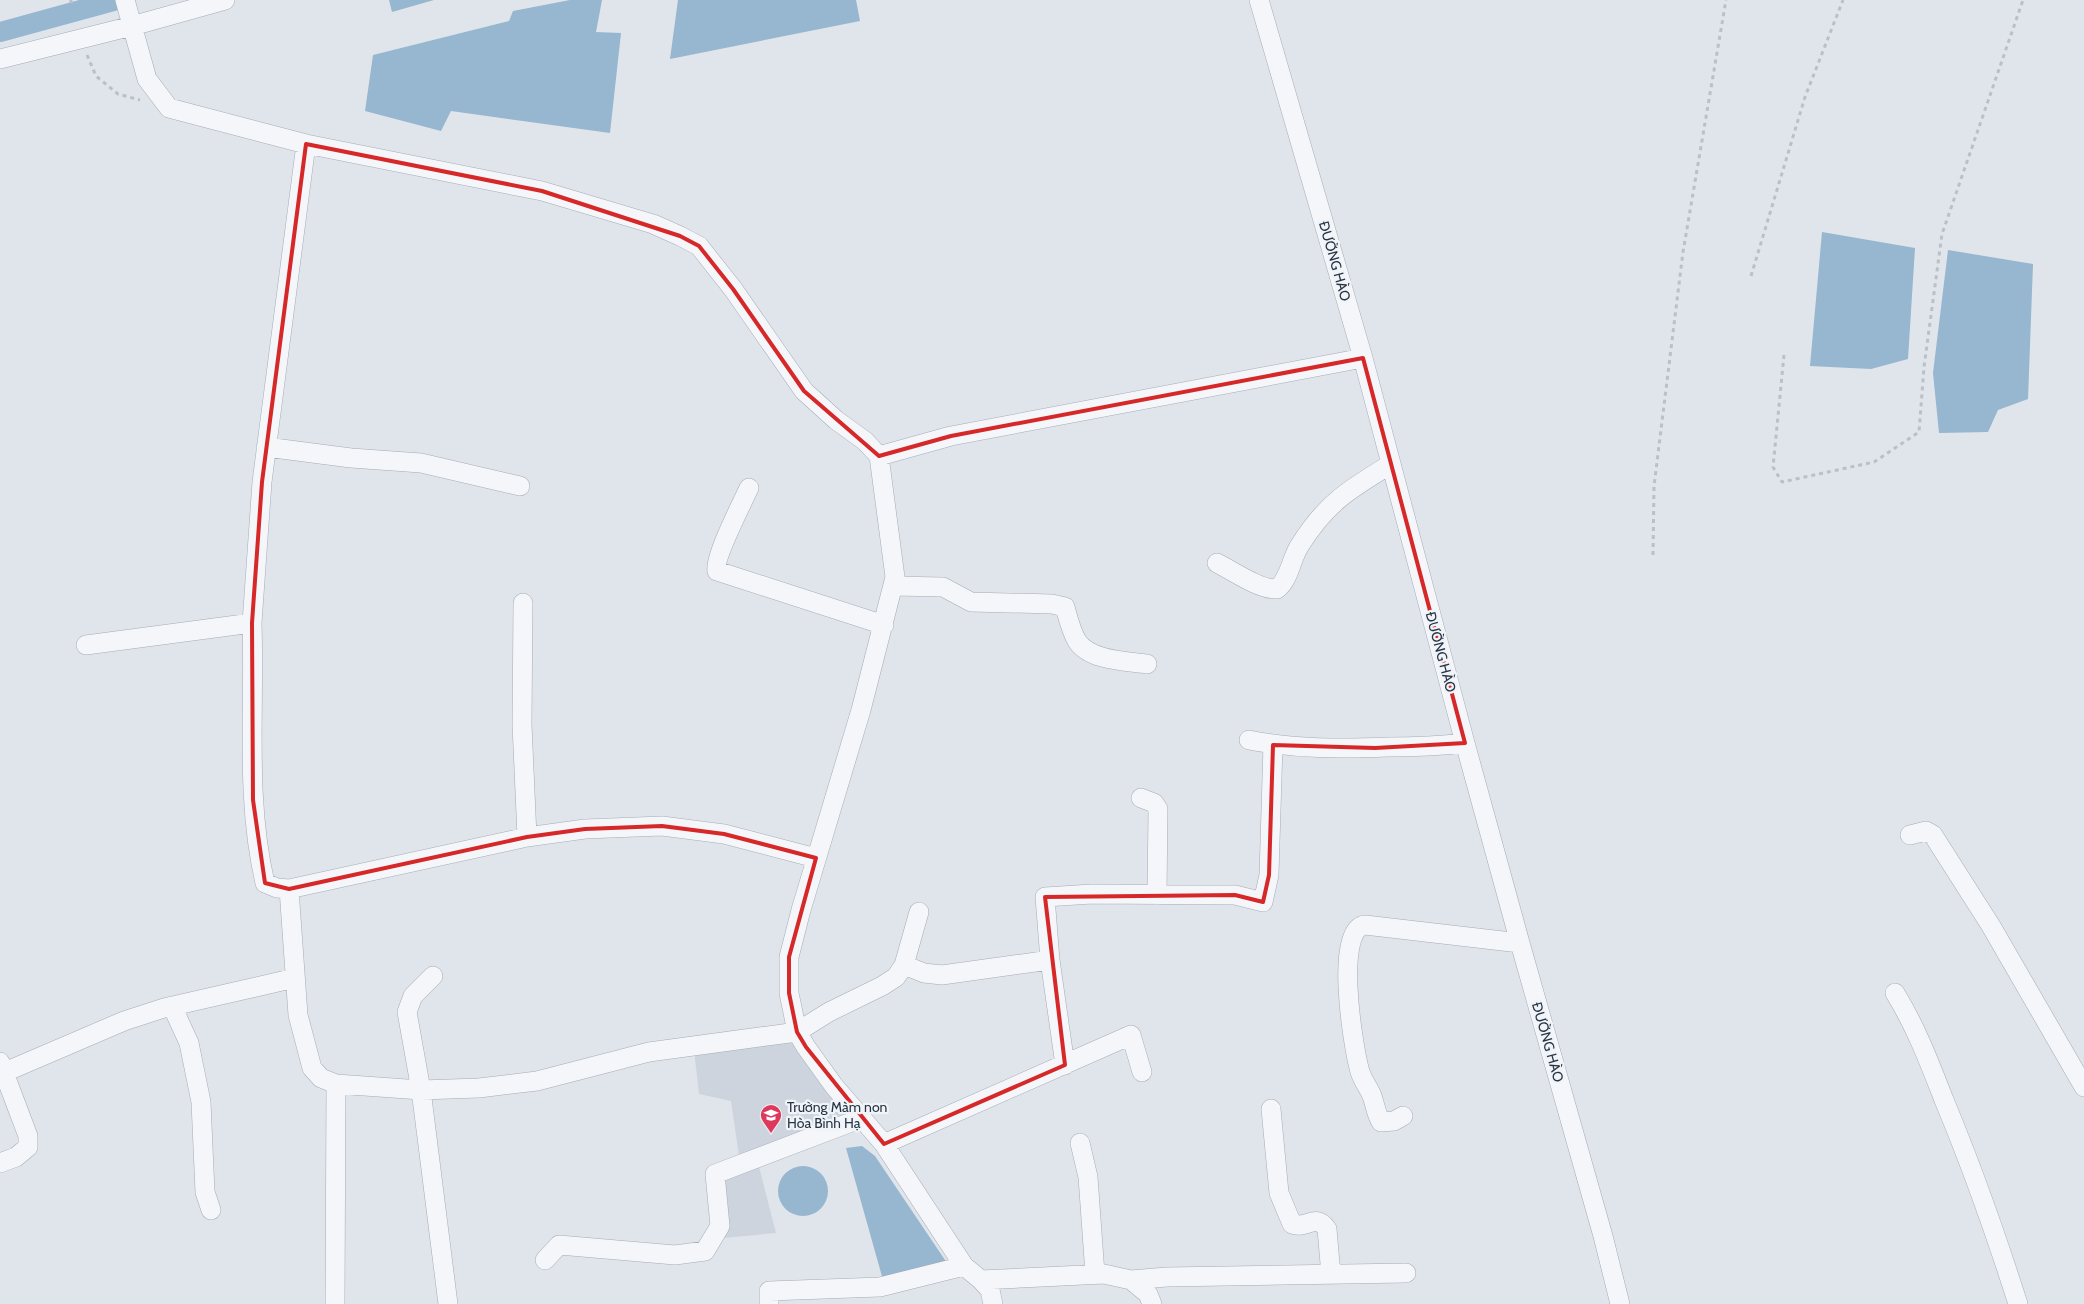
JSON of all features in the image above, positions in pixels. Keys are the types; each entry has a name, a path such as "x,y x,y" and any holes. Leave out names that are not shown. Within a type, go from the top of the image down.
{"street":[{"path":"125,0 148,79 169,108 306,144 542,191 653,224 699,246 733,289 804,391 836,420 865,441 878,456 895,577 884,625 789,957 789,993 797,1032 834,1086 884,1144 964,1266 990,1290 993,1304"},
{"path":"0,59 225,0"},
{"name":"ĐƯỜNG HÀO","path":"1259,0 1364,358 1465,742 1604,1236 1620,1304"},
{"path":"306,144 262,482 252,623 253,800 258,853 265,883 277,888 289,889 527,837 585,829 662,826 724,834 816,858"},
{"path":"878,456 951,436 1364,358"},
{"path":"266,447 351,458 421,463 520,486"},
{"path":"1217,563 1259,584 1277,589 1283,583 1300,544 1326,510 1348,490 1391,464"},
{"path":"749,488 720,554 716,566 717,571 884,625"},
{"path":"893,586 942,588 971,602 1052,604 1065,607 1078,642 1092,653 1147,664"},
{"path":"523,603 522,724 527,837"},
{"path":"86,645 252,623"},
{"path":"1249,740 1273,745 1346,748 1437,746 1465,742"},
{"path":"1065,1065 1050,960 1045,897 1092,894 1235,895 1263,902 1269,875 1273,745"},
{"path":"1142,798 1154,803 1158,810 1156,895"},
{"path":"1910,835 1926,831 1933,834 1991,926 2084,1088"},
{"path":"289,889 298,1016 312,1068 321,1078 336,1084 421,1090 479,1088 537,1081 649,1052 797,1032 829,1012 882,986 896,976 904,965 919,912"},
{"path":"1403,1116 1387,1122 1381,1122 1372,1096 1359,1069 1347,980 1350,944 1355,930 1359,926 1365,925 1520,943"},
{"path":"904,965 924,973 942,975 1050,960"},
{"path":"433,976 413,996 407,1012 421,1090 448,1304"},
{"path":"0,1163 16,1157 28,1147 28,1136 2,1067 124,1021 172,1006 295,978"},
{"path":"1895,994 1912,1022 1955,1127 1995,1234 2018,1304"},
{"path":"172,1006 189,1043 201,1102 206,1192 211,1210"},
{"path":"884,1144 1131,1035 1142,1072"},
{"path":"335,1304 336,1084"},
{"path":"1271,1110 1279,1193 1292,1224 1297,1226 1319,1221 1327,1229 1331,1275"},
{"path":"545,1260 559,1245 675,1255 705,1252 720,1226 715,1174 862,1118"},
{"path":"1080,1142 1088,1177 1095,1274"},
{"path":"769,1304 769,1291 880,1287 964,1266"},
{"path":"981,1280 1095,1274 1131,1280 1175,1276 1406,1273"},
{"path":"1131,1280 1148,1294 1152,1304"}],"path":[{"path":"1653,555 1654,486 1683,252 1726,0"},
{"path":"1751,276 1805,97 1843,0"},
{"path":"1784,355 1773,467 1782,482 1874,462 1919,432 1924,367 1942,234 2023,0"},
{"path":"81,39 96,76 118,94 169,108"}],"highlighted area":[{"path":"306,144 542,191 680,236 699,246 733,289 804,391 879,456 951,436 1363,358 1465,743 1375,748 1273,745 1269,875 1263,902 1235,895 1045,897 1065,1065 884,1144 806,1047 797,1032 789,993 789,957 816,858 724,834 662,826 585,829 527,837 289,889 265,883 253,800 252,623 262,482"}],"shaded area":[{"name":"Trường Màm non Hòa Bình Hạ","path":"793,1038 856,1113 756,1155 776,1233 724,1238 720,1177 741,1170 731,1101 699,1094 694,1050"}],"water":[{"path":"389,0 434,0 392,12"},
{"path":"570,0 602,0 596,32 621,33 610,133 451,111 441,131 365,111 373,55 509,21 513,11"},
{"path":"678,0 856,0 860,21 670,59"},
{"path":"1822,232 1915,248 1908,359 1871,369 1810,366"},
{"path":"1948,250 2033,264 2028,399 1998,410 1988,432 1939,433 1933,373"},
{"path":"862,1146 875,1156 947,1263 883,1280 846,1148"},
{"path":"798,1166 808,1166 821,1173 828,1186 828,1196 821,1209 808,1216 798,1216 789,1212 782,1205 778,1196 778,1186 782,1177 789,1170"}],"waterway":[{"path":"0,32 117,0"}],"place":[{"name":"Trường Màm non Hòa Bình Hạ","path":"771,1134"}]}
